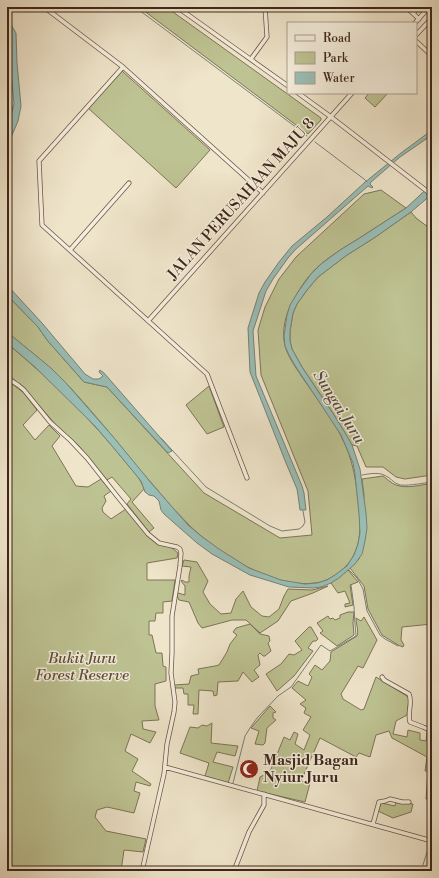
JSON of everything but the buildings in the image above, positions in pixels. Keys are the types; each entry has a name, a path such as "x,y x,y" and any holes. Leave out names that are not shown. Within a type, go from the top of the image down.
{"street":[{"path":"44,7 123,67 263,193"},
{"path":"177,7 287,85"},
{"path":"251,59 267,37 265,7"},
{"path":"406,7 419,18"},
{"path":"413,13 419,7"},
{"path":"416,22 430,7"},
{"path":"417,34 432,18"},
{"path":"417,42 432,56"},
{"path":"7,66 10,107 10,110 7,111"},
{"path":"123,67 39,161 42,225 207,374 247,478"},
{"path":"299,94 432,195"},
{"name":"JALAN PERUSAHAAN MAJU 8","path":"148,321 351,94"},
{"path":"70,250 129,183"},
{"path":"7,378 18,384 47,419 87,458 148,534 159,543 177,547 180,549 182,556 172,616 171,673 175,702 174,712 142,871"},
{"path":"382,677 384,680 409,694 411,698 410,722 432,731"},
{"path":"164,767 430,841"},
{"path":"234,871 249,832 264,805 264,794"},
{"path":"373,824 379,802 386,802 390,799 409,802"}],"green space":[{"path":"139,7 166,7 321,118 321,120 308,134"},
{"path":"122,71 210,150 176,188 88,108"},
{"path":"368,94 387,94 375,107 365,98"},
{"path":"381,190 406,208 326,260 317,268 309,276 291,304 284,328 285,346 290,358 333,421 352,463 360,524 357,547 350,561 345,567 327,580 315,583 299,583 264,575 247,567 215,547 187,523 67,384 7,332 7,295 38,327 47,340 84,382 107,387 204,493 280,538 312,535 308,491 261,375 258,330 265,307 279,279 296,257 364,194"},
{"path":"411,212 416,218 432,230 432,475 405,479 396,477 383,467 366,467 357,446 352,445 302,367 292,349 290,331 293,313 297,304 318,277 347,255"},
{"path":"9,345 71,402 100,432 137,475 144,489 132,502 154,528 149,532 127,504 131,499 112,477 107,480 79,446 56,425 24,388 7,375 7,347"},
{"name":"Bukit Juru Forest Reserve","path":"8,381 23,392 37,410 23,425 35,440 49,425 60,436 52,446 76,486 88,487 101,479 111,491 104,496 106,501 102,508 103,512 111,519 126,509 147,535 172,548 178,553 177,558 147,563 147,580 175,580 172,601 163,602 163,613 156,613 155,621 149,621 149,635 152,635 156,653 162,653 163,666 166,667 166,681 155,684 155,706 159,720 142,721 143,729 156,732 150,743 131,734 125,751 138,759 132,771 151,784 150,786 136,782 134,791 140,793 134,813 107,807 97,810 95,817 106,831 146,839 143,852 124,850 121,871 7,871"},
{"path":"209,386 224,427 207,434 186,405"},
{"path":"383,476 396,485 405,487 432,483 432,624 402,627 401,640 404,645 403,647 382,635 368,609 364,586 350,568 359,559 364,495 362,479"},
{"path":"184,560 197,562 208,581 203,592 210,604 221,614 231,613 236,599 243,591 251,607 262,616 269,617 279,609 288,589 312,590 328,586 291,601 278,621 260,633 246,620 232,620 202,628 198,623 189,602 179,600 177,596 178,593 185,595 185,586 181,581 189,582 191,567 182,566"},
{"path":"348,570 358,582 350,585 353,605 345,607 345,604 350,603 345,591 338,593 331,583"},
{"path":"348,612 354,612 354,635 337,646 320,633 323,631 317,623 328,616 330,619 333,618 335,620 340,618 340,615"},
{"path":"364,617 377,640 363,668 358,666 341,694 343,699 361,710 364,709 376,677 407,696 409,699 407,715 396,721 393,734 407,737 408,730 420,733 420,740 426,741 427,731 432,733 432,800 426,799 428,771 425,771 427,757 392,738 389,731 376,735 370,757 359,753 356,757 320,738 301,781 310,783 305,802 257,791 260,777 271,769 284,737 290,740 294,732 298,734 295,744 304,750 310,735 303,730 311,717 304,713 306,708 300,704 306,700 292,688 298,681 308,686 312,677 309,674 315,665 322,670 330,661 331,652 357,636 358,632 356,618 361,621"},
{"path":"250,624 260,634 269,636 270,641 268,643 271,651 265,656 260,653 258,655 260,665 254,670 259,677 252,682 243,672 238,681 218,682 217,695 214,696 213,691 199,690 198,714 193,714 194,705 188,705 188,694 184,694 183,688 175,688 174,685 189,684 191,676 199,674 198,669 219,665 230,644 237,635 233,632 236,628"},
{"path":"309,627 311,627 318,639 313,641 308,648 313,651 294,676 277,691 266,674 281,664 289,654 294,655 302,650 295,641"},
{"path":"270,706 276,712 273,713 273,718 276,720 267,728 265,743 263,745 255,744 259,731 251,728"},
{"path":"212,723 211,743 238,746 235,756 217,752 213,762 233,767 228,783 205,776 209,763 180,753 190,727 198,728 202,725 207,726"},
{"path":"396,802 413,804 411,812 393,818 378,811 381,803 395,806"}],"water":[{"path":"7,18 16,33 21,106 18,121 7,147 7,124 14,104"},
{"path":"432,130 432,135 400,157 371,182 370,184 373,187 372,188 368,186 295,250 273,279 266,291 253,331 256,376 302,486 306,510 300,510 297,489 250,372 248,328 259,293 279,262 292,246 327,217 364,183"},
{"name":"Sungai Juru","path":"432,184 432,194 411,212 347,255 318,277 297,304 293,313 290,331 292,349 352,445 360,469 366,513 367,528 362,554 355,564 339,578 321,587 289,587 250,575 212,554 197,543 164,514 161,510 159,501 154,496 145,492 141,481 95,426 35,367 7,343 7,332 51,368 115,439 188,525 201,536 249,568 281,580 305,584 327,580 347,566 354,555 358,544 360,533 355,474 353,463 341,435 296,367 285,346 284,336 287,315 290,305 298,292 311,274 321,264 340,250 406,208"},
{"path":"7,285 42,323 85,374 93,379 99,379 103,376 99,372 100,370 104,373 172,451 168,453 107,387 84,382 47,340 38,327 7,295"}],"waterway":[{"path":"135,7 307,136"},
{"path":"315,142 367,182"},
{"path":"161,438 206,487 270,526 282,531 299,529 305,522 303,511"},
{"path":"362,475 382,474 400,485 432,482"},
{"path":"349,570 357,578 363,589 367,611 380,635 398,646"},
{"path":"233,783 245,736 257,718 278,696 291,687 321,645 330,651 356,636 351,585"},
{"path":"423,865 428,849 432,845"}],"place":[{"name":"Masjid Bagan Nyiur Juru","path":"249,769"}]}
